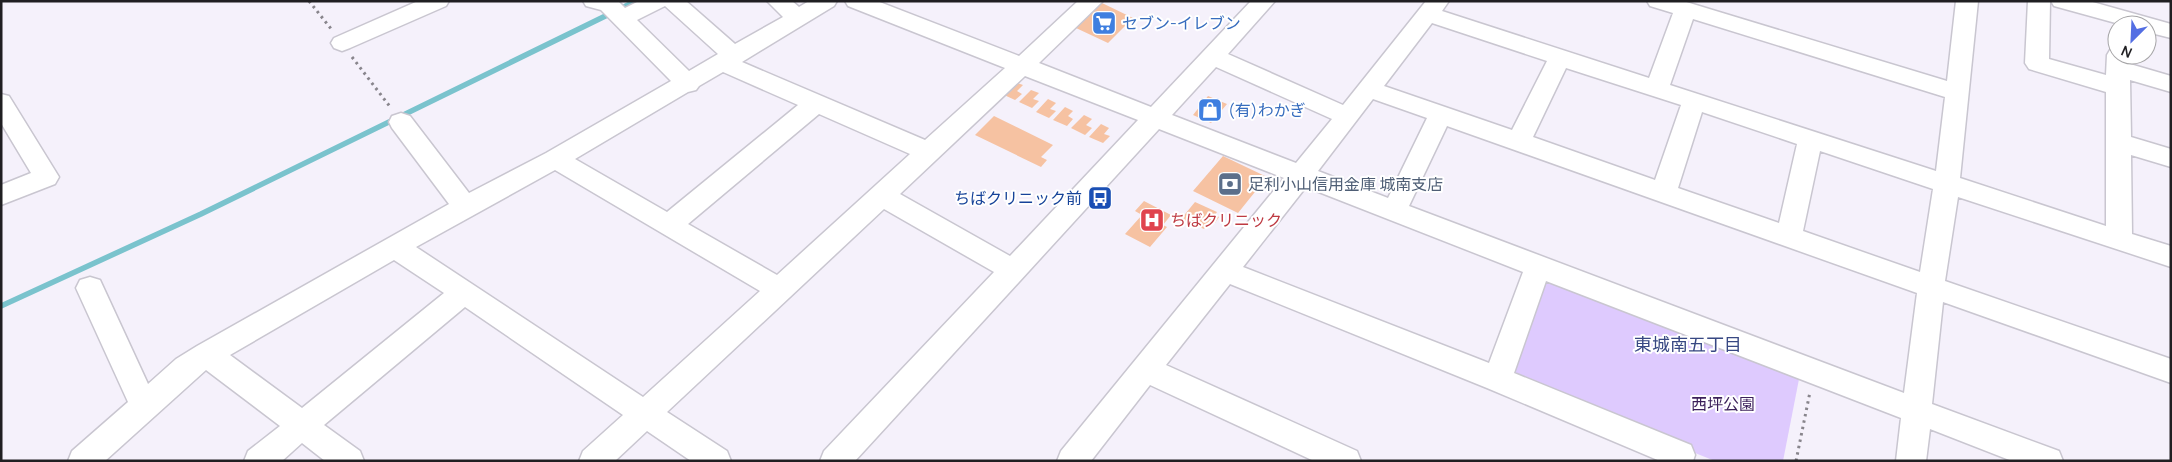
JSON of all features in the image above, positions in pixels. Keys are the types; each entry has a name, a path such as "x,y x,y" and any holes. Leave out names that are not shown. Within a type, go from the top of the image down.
{"street":[{"path":"342,43 438,1"},
{"path":"594,1 610,5 688,84"},
{"path":"623,18 658,1"},
{"path":"672,1 730,59 816,103 929,152"},
{"path":"778,1 798,18"},
{"path":"83,461 186,368 206,354 396,248 465,207 688,84 826,1"},
{"path":"856,1 1538,267 2048,461"},
{"path":"594,461 1092,1"},
{"path":"1658,1 1958,93"},
{"path":"1911,461 1931,286 1947,184 1967,1"},
{"path":"2040,1 2037,63 2118,70 2171,84"},
{"path":"2062,1 2107,17"},
{"path":"835,461 1014,271 1213,56 1260,2"},
{"path":"1072,461 1147,370 1433,8 1560,57 2171,257"},
{"path":"1657,89 1685,10"},
{"path":"2157,28 2171,31"},
{"path":"1213,56 1347,116"},
{"path":"1518,141 1560,57"},
{"path":"2118,70 2119,240"},
{"path":"1369,89 2171,371"},
{"path":"1664,192 1694,101"},
{"path":"1,102 8,129 46,177 1,196"},
{"path":"668,225 816,103"},
{"path":"1394,211 1441,114"},
{"path":"402,122 465,207"},
{"path":"1789,236 1810,139"},
{"path":"2118,142 2171,158"},
{"path":"555,159 779,289"},
{"path":"882,196 1014,271"},
{"path":"396,248 716,461"},
{"path":"1497,379 1538,267"},
{"path":"1225,271 1497,379 1680,455 1678,461"},
{"path":"90,288 144,406"},
{"path":"259,461 463,293"},
{"path":"206,354 349,461"},
{"path":"1147,370 1346,461"}],"path":[{"path":"1796,461 1814,372"}],"green space":[{"name":"西坪公園","path":"1558,283 1800,374 1783,461 1715,461 1521,383 1513,369 1545,284"}],"building":[{"name":"セブン-イレブン","path":"1102,3 1133,18 1108,43 1076,28"},
{"path":"1015,82 1023,85 1017,91 1022,94 1015,100 1002,94"},
{"path":"1031,90 1039,93 1033,99 1039,101 1032,108 1019,102"},
{"name":"(有)わかぎ","path":"1208,96 1227,104 1211,123 1193,115"},
{"path":"1048,99 1056,103 1050,109 1056,111 1049,118 1036,112"},
{"path":"1065,107 1073,111 1068,116 1073,119 1067,126 1053,120"},
{"path":"1084,115 1092,119 1086,125 1092,128 1085,135 1071,128"},
{"path":"994,116 1053,145 1041,157 1047,160 1041,167 975,135"},
{"path":"1101,124 1109,128 1104,134 1110,136 1103,143 1089,137"},
{"name":"足利小山信用金庫 城南支店","path":"1223,156 1267,177 1238,213 1193,191"},
{"name":"ちばクリニック","path":"1144,201 1171,215 1163,225 1167,227 1150,247 1125,234 1142,215 1135,211"},
{"path":"1195,202 1217,212 1215,215 1219,217 1215,223 1210,220 1204,229 1181,219"}],"waterway":[{"path":"1,306 201,214 636,1"}],"place":[{"name":"セブン-イレブン","path":"1104,23"},
{"name":"(有)わかぎ","path":"1210,110"},
{"name":"足利小山信用金庫 城南支店","path":"1230,184"},
{"name":"ちばクリニック前","path":"1100,198"},
{"name":"ちばクリニック","path":"1152,220"}],"district":[{"name":"東城南五丁目","path":"1688,344"}]}
